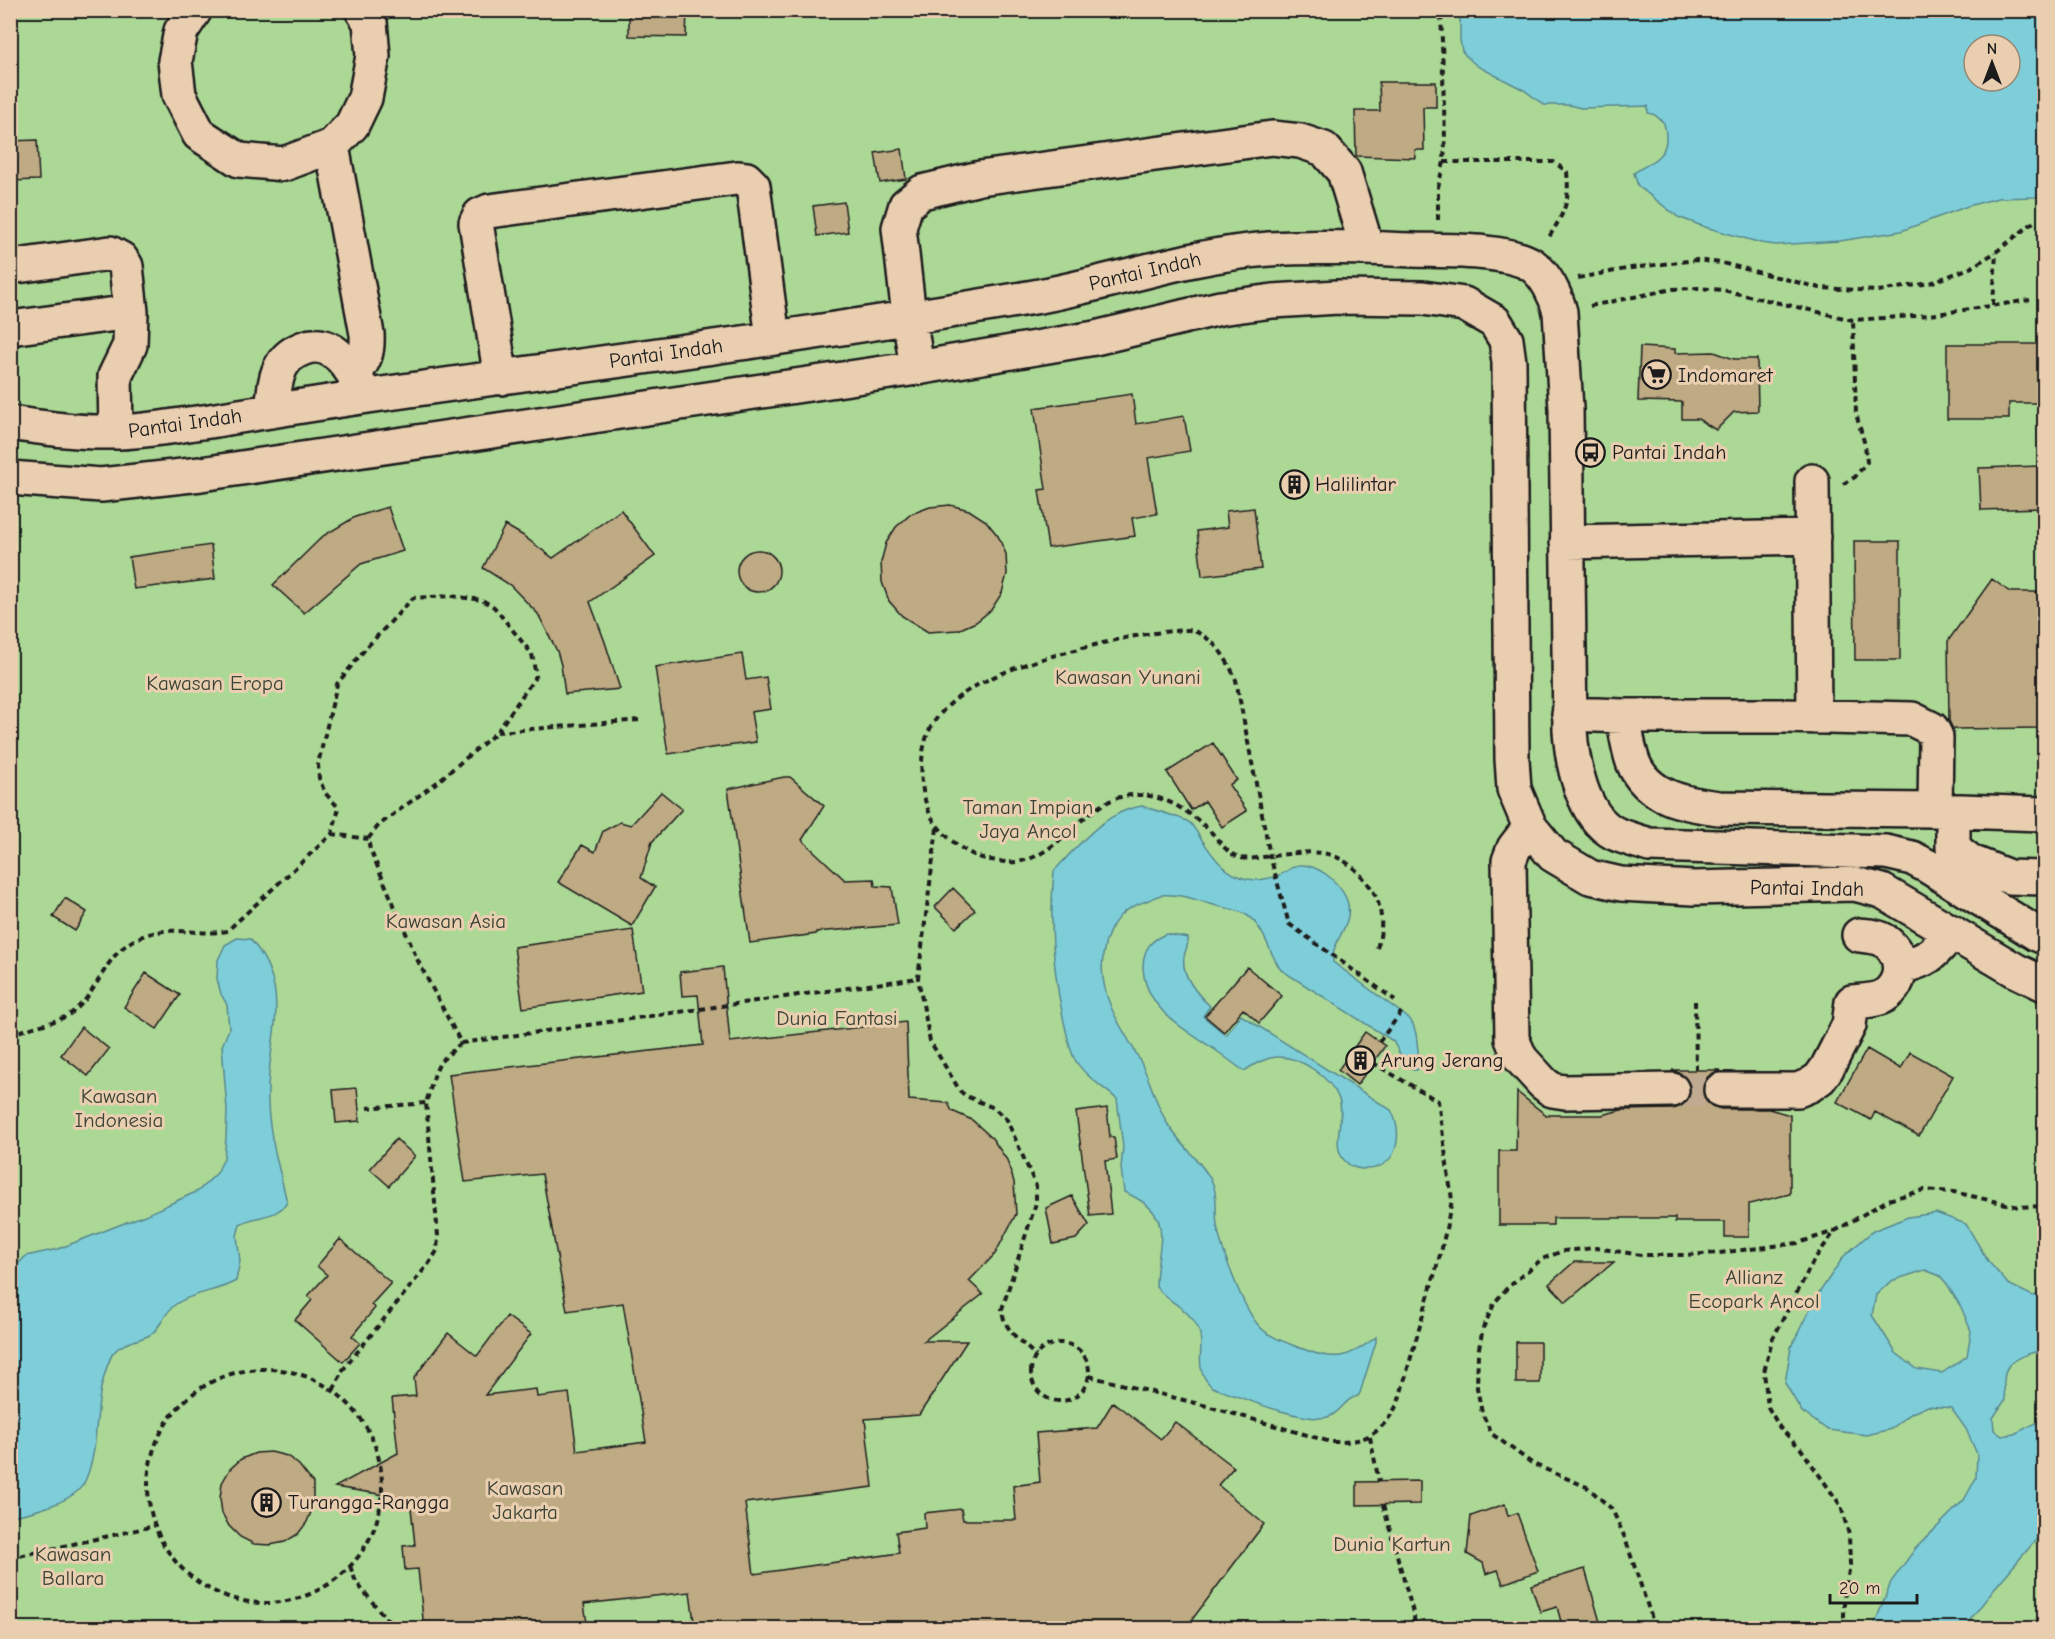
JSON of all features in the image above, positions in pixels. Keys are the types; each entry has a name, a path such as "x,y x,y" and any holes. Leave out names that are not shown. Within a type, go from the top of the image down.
{"street":[{"path":"195,10 181,31 175,61 179,95 199,134 239,160 284,164 332,146 352,125 365,98 373,56 370,22 362,10"},
{"path":"917,368 899,228 906,205 922,192 980,178 1272,138 1300,141 1324,149 1344,172 1367,248"},
{"path":"332,146 367,334 368,349 360,385"},
{"path":"501,378 476,223 480,215 489,211 746,178 753,186 773,338"},
{"name":"Pantai Indah","path":"10,423 66,431 116,432 169,427 272,411 360,385 501,378 773,338 1038,296 1205,257 1270,249 1367,248 1494,254 1513,258 1547,288 1566,410 1569,714 1572,760 1580,785 1599,819 1613,832 1649,846 1886,852 1912,858 2044,937"},
{"path":"10,267 110,253 121,259 126,266 131,312 130,345 115,376 116,432"},
{"name":"Pantai Indah","path":"10,478 101,485 201,474 917,368 1095,338 1220,308 1273,301 1338,297 1443,299 1464,304 1495,322 1506,340 1509,362 1514,789 1530,826 1553,855 1590,877 1621,884 1694,888 1855,884 1882,891 2015,970 2044,984"},
{"path":"10,328 131,312"},
{"path":"272,411 276,379 283,363 295,352 309,346 323,347 338,353 360,385"},
{"path":"1813,492 1814,717"},
{"path":"1567,542 1813,537"},
{"path":"1569,714 1912,719 1932,729 1936,737 1944,810 1953,848 1971,862 2008,877 2044,878"},
{"path":"1623,716 1634,764 1643,778 1656,791 1674,800 1694,805 1719,808 1944,810 2044,814"},
{"path":"1530,826 1514,848 1509,861 1512,1039 1521,1059 1552,1090 1565,1092 1684,1080"},
{"path":"1900,967 1921,962 1934,953 1952,932"},
{"path":"1721,1090 1798,1090 1820,1078 1849,1025 1852,1002 1882,997 1893,988 1899,976 1898,957 1893,947 1883,940 1858,935"}],"path":[{"path":"1438,251 1438,187 1444,162 1445,139 1441,10"},
{"path":"1444,162 1554,162 1567,172 1569,191 1547,288"},
{"path":"1547,288 1631,268 1696,260 1722,263 1820,288 1878,291 1930,283 1970,268 1996,252 2035,221"},
{"path":"1993,305 1996,252"},
{"path":"1547,288 1723,290 1853,320 1930,315 2030,300"},
{"path":"1813,492 1855,477 1867,462 1865,445 1856,414 1853,320"},
{"path":"10,1036 72,1013 84,1002 102,973 123,946 150,934 178,931 214,934 227,931 332,834 339,808 325,793 319,778 318,764 338,684 366,648 413,598 451,596 482,600 494,607 532,654 536,676 497,732 436,783 379,825 368,839 370,849 418,961 461,1043"},
{"path":"1377,948 1383,921 1372,890 1357,870 1340,857 1317,852 1290,852 1270,856 1238,857 1226,849 1182,808 1168,801 1140,795 1124,796 1101,805 1042,853 1017,862 987,860 958,846 937,828 927,809 921,775 923,745 934,722 970,688 995,677 1066,653 1144,633 1192,630 1214,644 1227,659 1236,680 1270,856 1273,873 1289,924 1395,1000"},
{"path":"497,732 640,720"},
{"path":"937,828 918,978 930,1041 960,1091 994,1108 1007,1120 1036,1186 1036,1203 1002,1309 1003,1319 1008,1329 1036,1356"},
{"path":"332,834 368,839"},
{"path":"333,1391 342,1371 437,1251 438,1236 426,1103 440,1062 461,1043 918,978"},
{"path":"1684,1080 1695,1001"},
{"path":"1379,1042 1403,1010"},
{"path":"1089,1376 1206,1406 1331,1442 1348,1442 1370,1437 1387,1420 1398,1403 1442,1248 1452,1200 1438,1101 1372,1063"},
{"path":"367,1108 426,1103"},
{"path":"1655,1629 1625,1538 1612,1509 1587,1487 1533,1464 1492,1434 1482,1413 1477,1388 1478,1353 1483,1328 1495,1302 1508,1287 1542,1259 1563,1251 1596,1248 1641,1255 1684,1255 1798,1243 1835,1231 1888,1200 1924,1190 1954,1192 2019,1207 2044,1206"},
{"path":"1835,1231 1814,1260 1772,1340 1764,1372 1768,1407 1780,1428 1801,1449 1841,1506 1849,1535 1850,1565 1844,1598 1844,1629"},
{"path":"1058,1344 1070,1345 1081,1352 1088,1363 1089,1376 1085,1388 1075,1397 1063,1401 1050,1399 1039,1392 1032,1381 1031,1368 1036,1356 1045,1347 1058,1344"},
{"path":"248,1370 277,1370 306,1377 333,1391 354,1410 370,1433 380,1461 382,1489 378,1517 367,1544 350,1566 327,1585 300,1597 271,1603 241,1601 213,1591 188,1575 168,1553 154,1527 148,1498 149,1468 157,1440 172,1414 193,1394 219,1378 248,1370"},
{"path":"1370,1437 1379,1482"},
{"path":"1383,1505 1414,1616 1415,1629"},
{"path":"10,1558 154,1527"},
{"path":"350,1566 356,1582 392,1629"}],"green space":[{"name":"Taman Impian Jaya Ancol","path":"11,11 2044,11 2044,1628 11,1628"}],"water":[{"path":"1460,11 2044,11 2044,191 2036,197 1998,198 1968,206 1901,231 1840,241 1776,245 1761,243 1678,217 1638,186 1634,173 1656,159 1666,142 1664,123 1655,115 1648,113 1648,106 1581,108 1569,105 1544,105 1524,90 1477,66 1462,51"},
{"path":"1142,806 1190,823 1218,862 1231,873 1239,876 1251,880 1268,879 1299,865 1313,867 1327,875 1346,898 1348,907 1346,924 1335,948 1333,962 1407,1017 1413,1024 1420,1066 1417,1070 1413,1070 1402,1058 1393,1041 1281,970 1262,932 1252,919 1234,910 1188,897 1161,895 1130,908 1118,918 1106,942 1102,969 1114,1015 1144,1069 1167,1123 1204,1169 1213,1184 1217,1225 1223,1249 1234,1279 1254,1320 1265,1332 1276,1338 1326,1356 1343,1356 1351,1353 1376,1337 1360,1393 1328,1417 1304,1417 1271,1408 1212,1387 1205,1379 1200,1364 1201,1342 1197,1326 1188,1314 1156,1287 1161,1231 1158,1220 1152,1210 1124,1192 1121,1168 1123,1147 1117,1099 1083,1070 1074,1058 1071,1049 1060,1003 1055,966 1052,928 1054,871 1083,840 1104,822 1129,809"},
{"path":"1166,934 1188,938 1184,957 1187,978 1210,1006 1203,1016 1226,1035 1241,1015 1391,1110 1395,1119 1397,1139 1396,1148 1386,1163 1367,1169 1358,1168 1348,1164 1341,1156 1338,1140 1341,1114 1339,1099 1329,1083 1314,1070 1296,1060 1277,1057 1264,1060 1244,1071 1178,1025 1157,1005 1145,980 1143,965 1149,945"},
{"path":"237,938 250,939 264,959 276,998 268,1103 273,1140 287,1203 276,1212 240,1224 237,1236 240,1261 236,1281 183,1300 172,1307 150,1335 125,1344 113,1353 101,1388 91,1463 87,1477 79,1490 51,1506 11,1516 10,1286 18,1264 26,1256 58,1249 150,1213 198,1191 217,1173 224,1158 226,1138 227,1110 222,1046 229,1029 227,1005 217,979 218,960 225,945"},
{"path":"1936,1213 1966,1224 1988,1261 2008,1284 2033,1296 2044,1293 2044,1357 2035,1352 2011,1363 2005,1374 2005,1400 1993,1418 1994,1430 2002,1436 2014,1434 2044,1419 2044,1504 2041,1534 1964,1628 1873,1628 1891,1582 1915,1549 1964,1500 1976,1478 1977,1454 1966,1429 1951,1408 1928,1406 1912,1413 1891,1429 1867,1435 1828,1430 1802,1412 1785,1383 1791,1347 1815,1299 1844,1256 1873,1231 1908,1217","holes":["1925,1270 1940,1276 1961,1307 1971,1331 1967,1356 1942,1373 1917,1369 1896,1353 1872,1315 1876,1295 1891,1281"]}],"building":[{"path":"629,10 687,10 686,37 629,36"},
{"path":"1379,82 1436,82 1436,107 1423,107 1424,150 1415,150 1416,158 1356,156 1355,111 1380,111"},
{"path":"37,140 39,180 10,181 10,141"},
{"path":"902,149 906,179 880,183 875,153"},
{"path":"844,202 848,232 817,236 813,206"},
{"path":"1947,344 2044,344 2044,403 2009,403 2009,419 1947,419"},
{"path":"1640,347 1675,349 1675,353 1714,352 1734,359 1757,359 1758,411 1734,412 1716,430 1698,419 1682,419 1682,402 1638,401"},
{"path":"1132,394 1136,424 1184,416 1190,451 1148,458 1157,514 1132,518 1135,536 1048,548 1039,490 1046,489 1034,408"},
{"path":"2044,466 2044,508 1981,510 1979,468"},
{"path":"950,505 969,510 986,521 998,536 1006,554 1007,574 1002,593 991,610 976,622 958,630 928,632 902,616 889,601 882,582 881,562 886,543 896,527 911,514 930,507"},
{"path":"388,507 403,551 361,564 304,613 273,585 323,536 355,517"},
{"path":"1254,508 1261,569 1202,576 1197,531 1228,527 1226,511"},
{"path":"621,510 655,556 590,602 620,689 565,694 557,651 538,614 510,585 483,568 505,525 553,558"},
{"path":"1854,541 1900,541 1900,660 1855,660"},
{"path":"211,545 215,579 134,589 129,557"},
{"path":"758,550 773,556 779,571 773,586 758,592 743,586 737,571 743,556"},
{"path":"1992,579 2010,592 2044,592 2044,728 1953,729 1949,721 1948,641"},
{"path":"742,654 746,680 766,677 771,709 751,712 756,742 668,754 655,667"},
{"path":"1213,743 1237,780 1229,785 1247,811 1222,827 1205,801 1191,810 1167,772"},
{"path":"790,777 824,806 802,840 845,880 874,879 875,886 892,887 898,925 816,932 816,934 750,943 728,789"},
{"path":"661,792 682,809 652,842 641,878 655,887 632,926 558,882 582,845 595,852 603,831 620,822 631,825"},
{"path":"953,888 975,910 956,928 935,907"},
{"path":"65,898 87,912 75,931 53,917"},
{"path":"633,930 642,991 523,1008 514,947"},
{"path":"723,967 730,1042 906,1022 909,1100 948,1103 952,1111 972,1120 992,1138 1007,1160 1014,1182 1016,1214 995,1254 969,1281 983,1294 924,1341 967,1341 919,1415 865,1419 873,1487 745,1503 754,1574 899,1553 896,1532 925,1528 924,1513 961,1509 963,1520 1016,1520 1013,1486 1040,1482 1036,1433 1097,1428 1113,1402 1161,1439 1175,1422 1234,1467 1218,1485 1264,1524 1185,1629 695,1629 690,1592 584,1604 588,1629 424,1629 418,1569 405,1570 403,1546 415,1545 410,1499 335,1487 398,1453 392,1398 416,1396 414,1378 448,1333 477,1356 507,1316 531,1334 485,1395 536,1389 537,1397 569,1393 577,1451 646,1442 623,1303 567,1311 542,1174 465,1182 449,1074 703,1045 698,995 682,996 680,972"},
{"path":"1247,967 1282,996 1259,1023 1243,1009 1224,1032 1205,1016"},
{"path":"146,973 180,995 157,1029 124,1007"},
{"path":"81,1027 109,1049 88,1076 61,1055"},
{"name":"Arung Jerang","path":"1365,1032 1385,1046 1357,1085 1338,1070"},
{"path":"1867,1049 1901,1069 1910,1052 1953,1076 1919,1136 1875,1112 1871,1120 1837,1102"},
{"path":"1672,1070 1721,1070 1711,1074 1705,1080 1702,1089 1705,1100 1712,1106 1721,1109 1769,1109 1790,1115 1790,1194 1749,1204 1749,1237 1725,1237 1725,1222 1675,1222 1675,1218 1553,1218 1553,1225 1499,1225 1499,1151 1516,1151 1517,1092 1546,1115 1602,1115 1621,1110 1673,1109 1688,1100 1691,1089 1688,1080 1682,1074"},
{"path":"357,1088 360,1121 336,1123 333,1090"},
{"path":"1107,1108 1110,1137 1114,1137 1117,1159 1105,1161 1111,1214 1090,1216 1076,1112"},
{"path":"396,1139 415,1156 389,1186 370,1169"},
{"path":"1072,1196 1089,1225 1076,1239 1053,1244 1046,1208"},
{"path":"340,1239 391,1283 371,1305 375,1308 352,1336 360,1343 343,1362 295,1320 312,1300 308,1296 327,1275 317,1266"},
{"path":"1574,1262 1614,1262 1566,1302 1549,1284"},
{"path":"1516,1342 1540,1342 1540,1383 1516,1383"},
{"name":"Turangga-Rangga","path":"271,1452 287,1456 299,1465 313,1483 313,1507 307,1522 298,1534 285,1542 270,1545 254,1544 240,1537 229,1526 222,1513 220,1498 222,1483 230,1469 241,1459 256,1453"},
{"path":"1420,1481 1420,1504 1357,1505 1357,1482"},
{"path":"1505,1504 1508,1516 1517,1513 1538,1571 1503,1584 1498,1570 1486,1574 1483,1563 1467,1554 1471,1516"},
{"path":"1585,1569 1602,1629 1563,1629 1557,1607 1540,1612 1531,1585"}],"tunnel":[{"path":"1672,1090 1721,1090"}],"place":[{"name":"Indomaret","path":"1657,375"},
{"name":"Pantai Indah","path":"1591,452"},
{"name":"Halilintar","path":"1294,484"},
{"name":"Arung Jerang","path":"1360,1060"},
{"name":"Turangga-Rangga","path":"267,1502"}],"park label":[{"name":"Kawasan Yunani","path":"1128,677"},
{"name":"Kawasan Eropa","path":"215,683"},
{"name":"Kawasan Asia","path":"446,921"},
{"name":"Dunia Fantasi","path":"837,1018"},
{"name":"Kawasan Indonesia","path":"119,1108"},
{"name":"Allianz Ecopark Ancol","path":"1754,1289"},
{"name":"Kawasan Jakarta","path":"525,1500"},
{"name":"Dunia Kartun","path":"1392,1544"},
{"name":"Kawasan Ballara","path":"73,1566"}]}
